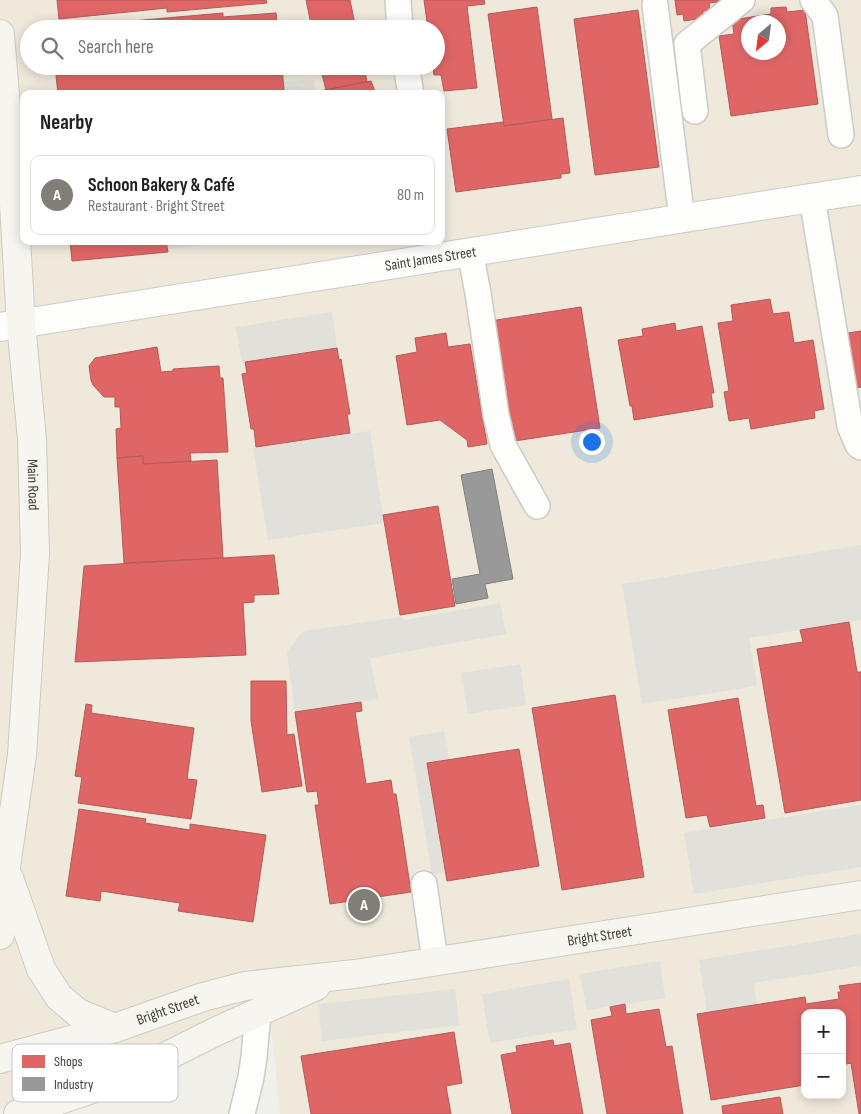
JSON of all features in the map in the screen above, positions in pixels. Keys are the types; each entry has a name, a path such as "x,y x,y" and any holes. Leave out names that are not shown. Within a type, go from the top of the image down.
{"street":[{"name":"Main Road","path":"0,34 14,204 11,326 32,439 35,554 22,755 6,867 0,935"},
{"name":"Saint James Street","path":"11,326 439,249 470,252 861,190"},
{"path":"6,867 41,969 58,996 78,1013 115,1028"},
{"name":"Bright Street","path":"56,1044 115,1028 203,997 245,986 338,977 861,894"},
{"name":"Bright Street","path":"178,1050 288,998 338,977"},
{"name":"Bright Street","path":"18,1114 54,1102"}],"lane":[{"path":"398,0 399,20"},
{"path":"695,111 687,44 742,0"},
{"path":"812,0 825,16 841,135"},
{"path":"655,5 682,219"},
{"path":"408,75 410,90"},
{"path":"812,198 850,426 858,445 861,447"},
{"path":"470,252 496,415 503,445 537,506"},
{"path":"424,884 435,962"},
{"path":"242,1114 251,1077 258,1012"}],"shaded area":[{"path":"0,0 861,0 861,1114 280,1114 269,1004 177,1044 12,1044 12,1102 43,1102 0,1109"},
{"path":"314,79 315,90 284,90 283,82"},
{"path":"166,245 206,245 167,249"},
{"path":"332,312 337,348 242,363 236,327"},
{"path":"370,431 384,523 268,540 253,448"},
{"path":"861,545 861,620 749,638 757,686 642,704 622,584"},
{"path":"500,603 506,634 370,658 378,699 295,712 287,652 303,631 401,617 404,620"},
{"path":"520,664 526,705 468,714 461,673"},
{"path":"444,731 449,760 427,764 445,872 432,874 409,737"},
{"path":"861,805 861,867 694,894 684,833"},
{"path":"861,934 861,966 754,983 757,1005 707,1012 699,960"},
{"path":"660,961 665,998 587,1010 580,974"},
{"path":"569,979 577,1029 490,1043 482,994"},
{"path":"455,989 459,1025 322,1041 318,1004"}],"building: Shops":[{"path":"57,0 266,0 267,3 167,12 167,8 59,19"},
{"path":"306,0 350,0 354,20 310,20"},
{"path":"424,0 484,0 485,4 467,6 477,88 444,90 441,75 445,75 445,20 427,20"},
{"path":"675,0 727,1 709,3 710,10 703,11 703,18 684,21 683,14 677,15"},
{"path":"537,7 552,119 504,126 488,14"},
{"path":"786,7 787,12 805,10 818,104 731,116 719,36 734,34 732,20 741,19 741,60 786,60 786,15 764,15 771,14 771,8"},
{"path":"638,10 659,167 595,175 574,19"},
{"path":"223,13 223,17 276,13 277,20 143,20"},
{"path":"56,75 283,75 284,90 58,90"},
{"path":"322,75 366,75 367,82 326,90"},
{"path":"371,81 374,90 325,90"},
{"path":"563,118 570,173 561,174 561,178 456,192 447,129 503,122 504,126"},
{"path":"70,245 167,245 168,252 72,261"},
{"path":"770,299 773,314 789,312 794,343 813,340 824,409 814,411 815,418 751,429 749,418 729,421 724,392 729,391 718,323 733,321 731,305"},
{"path":"581,307 600,428 508,442 490,321"},
{"path":"675,323 676,331 702,326 714,393 711,393 713,407 634,420 618,340 643,336 642,329"},
{"path":"861,331 861,387 851,389 841,334"},
{"path":"446,333 448,347 470,344 487,444 468,447 467,440 440,420 407,425 396,356 417,352 415,338"},
{"path":"157,347 161,372 173,371 173,369 219,366 220,378 223,378 228,452 190,453 191,461 143,464 143,456 117,458 116,429 121,428 120,407 115,407 115,397 104,397 93,385 89,366 95,358"},
{"path":"337,348 339,360 341,359 350,414 347,414 350,433 256,447 254,429 251,429 242,374 247,373 245,362"},
{"path":"143,456 143,464 217,460 223,558 124,563 117,458"},
{"path":"438,506 455,606 400,615 383,515"},
{"path":"274,555 279,594 254,595 254,602 243,603 246,655 75,662 84,566"},
{"path":"849,622 857,672 861,672 861,800 785,813 757,649 803,642 800,630"},
{"path":"251,681 286,681 287,735 294,734 302,786 262,792 251,721"},
{"path":"615,695 644,877 562,890 532,708"},
{"path":"738,698 756,806 763,805 765,818 710,827 707,815 686,818 668,710"},
{"path":"361,702 362,711 355,712 366,784 391,780 393,794 396,794 411,892 330,904 315,805 319,805 317,791 307,792 295,712"},
{"path":"86,704 92,705 91,713 194,728 187,779 197,780 191,819 78,803 82,777 75,776"},
{"path":"519,749 539,866 447,881 427,763"},
{"path":"79,809 146,819 145,823 190,830 190,824 266,835 253,922 178,911 180,903 101,891 100,901 66,896"},
{"path":"861,983 861,1114 859,1114 851,1063 846,1064 846,1009 801,1009 801,1086 711,1100 697,1014 805,997 806,1004 839,999 838,992 841,992 839,986"},
{"path":"625,1004 626,1014 659,1009 666,1047 672,1046 683,1114 607,1114 591,1020 612,1016 610,1007"},
{"path":"454,1032 462,1083 446,1086 451,1114 311,1114 301,1056"},
{"path":"553,1040 554,1046 570,1043 583,1114 512,1114 501,1055 517,1052 516,1046"},
{"path":"780,1097 783,1114 723,1114 722,1106"}],"building: Industry":[{"path":"492,469 513,579 485,584 488,598 456,604 452,579 480,574 461,475"}],"place":[{"name":"Schoon Bakery & Café","path":"364,905"}]}
